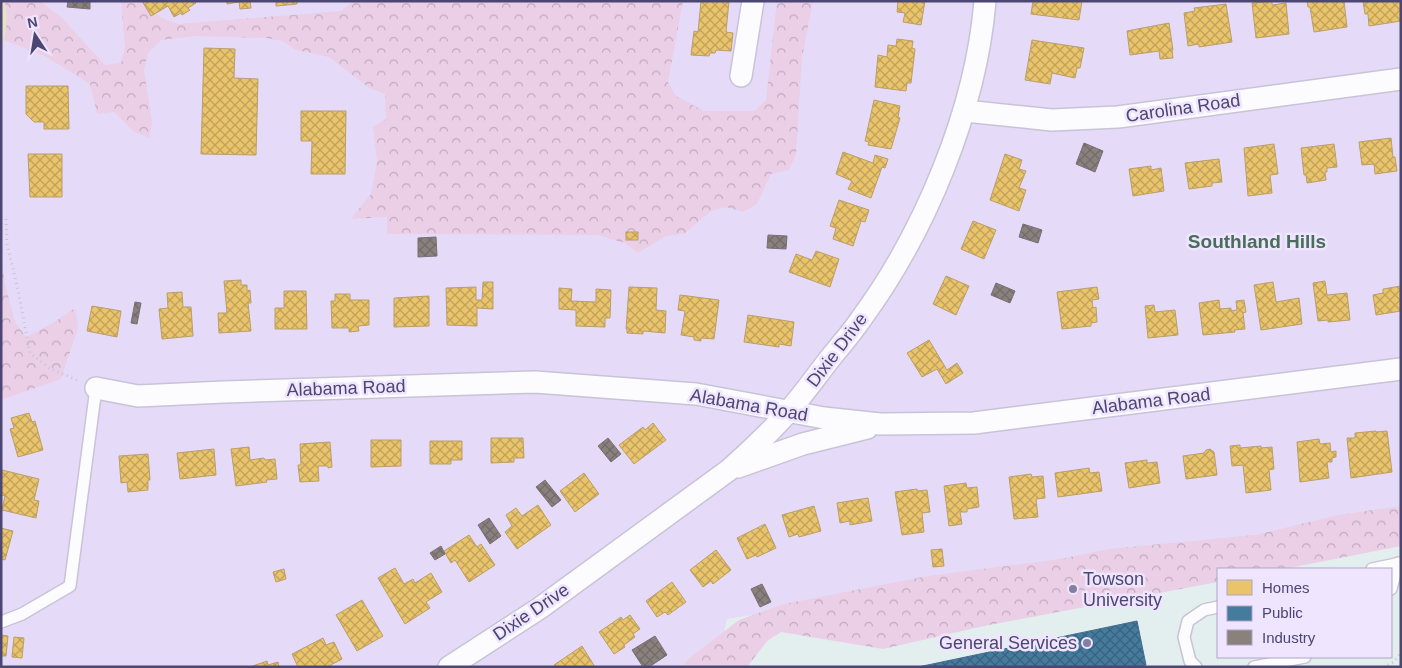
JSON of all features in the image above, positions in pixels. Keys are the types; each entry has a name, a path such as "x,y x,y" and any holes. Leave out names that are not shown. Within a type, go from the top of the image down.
{"street":[{"path":"741,76 753,1"},
{"name":"Dixie Drive","path":"449,667 540,608 729,470 756,446 788,412 862,319 898,263 929,203 965,111 979,54 985,1"},
{"name":"Carolina Road","path":"965,111 1052,120 1118,117 1401,78"},
{"name":"Alabama Road","path":"96,388 138,396 233,391 535,382 696,394 824,418 880,424 974,423 1401,369"},
{"path":"729,470 803,444 880,424"}],"lane":[{"path":"1,622 22,614 70,586 96,388"},
{"path":"1376,568 1399,563 1392,586"},
{"path":"1196,667 1190,660 1184,637 1188,621 1204,610 1217,606"},
{"path":"1254,667 1300,658"}],"path":[{"path":"6,219 7,244 30,353 49,368 96,388"},
{"path":"1383,667 1394,662 1401,652"}],"shaded area":[{"path":"1,1 1401,1 1401,517 727,619 717,667 1,667"},
{"name":"Towson University","path":"1401,517 1401,667 717,667 727,619"}],"green space":[{"path":"1,1 40,1 62,18 105,65 121,63 125,48 121,1 140,1 162,18 178,24 341,11 353,1 683,1 668,82 676,96 704,111 754,111 766,100 777,1 813,1 802,58 796,155 789,170 771,174 757,204 743,212 726,207 711,211 684,234 666,236 638,253 625,243 598,235 387,234 387,217 351,219 371,194 377,161 373,127 386,119 385,94 369,88 329,57 296,50 282,41 266,38 195,36 161,40 148,53 144,70 152,121 150,138 134,132 114,112 97,114 90,84 45,56 1,39"},
{"path":"1,258 5,284 15,322 26,337 53,323 75,308 78,328 61,379 1,400"},
{"path":"1401,506 1401,546 1289,568 1217,568 1217,582 984,626 883,649 781,632 767,641 747,667 683,667 688,659 739,620 784,604 928,576 1060,559 1109,549 1255,535 1338,515"}],"building: Homes":[{"path":"142,1 194,1 196,3 188,8 190,10 174,17 168,6 151,16"},
{"path":"227,1 250,1 251,8 240,9 239,2 227,4"},
{"path":"276,1 297,1 297,4 276,6"},
{"path":"701,1 729,1 726,32 733,33 731,51 716,50 715,53 710,53 709,56 691,55 694,31 698,32"},
{"path":"898,1 925,1 921,25 903,22 905,13 897,12"},
{"path":"1033,1 1082,1 1079,20 1031,14"},
{"path":"1272,1 1272,5 1286,3 1289,34 1256,38 1252,3"},
{"path":"1307,1 1344,1 1347,27 1314,32 1310,7 1308,7"},
{"path":"1363,1 1401,1 1401,21 1369,26 1368,14 1365,14"},
{"path":"1226,4 1232,42 1199,47 1199,44 1188,46 1184,13 1195,11 1194,8"},
{"path":"1169,23 1173,58 1160,59 1159,51 1130,55 1127,31"},
{"path":"897,39 913,41 912,48 915,49 911,83 907,83 906,91 875,87 878,55 887,57 888,45 896,46"},
{"path":"1032,40 1084,48 1080,68 1077,68 1075,78 1052,73 1050,84 1025,80"},
{"path":"204,48 235,49 234,78 258,79 256,155 201,154"},
{"path":"26,86 68,86 69,129 44,129 44,122 34,122 26,114"},
{"path":"874,100 900,106 898,117 900,118 891,149 868,145 869,142 865,141"},
{"path":"301,111 346,111 345,174 311,174 312,141 301,141"},
{"path":"1391,138 1397,171 1375,174 1374,164 1362,165 1359,142"},
{"path":"1274,144 1278,174 1270,175 1272,193 1248,196 1244,148"},
{"path":"1334,144 1337,167 1327,168 1327,172 1325,172 1326,180 1307,183 1306,175 1304,175 1301,148"},
{"path":"843,152 873,163 875,155 888,159 885,168 882,167 871,198 848,189 852,181 836,174"},
{"path":"28,154 62,154 62,197 30,197"},
{"path":"1005,154 1022,160 1019,169 1026,171 1019,188 1026,190 1019,211 990,200"},
{"path":"1219,159 1222,182 1212,183 1212,186 1189,189 1185,163"},
{"path":"1151,166 1151,170 1161,168 1164,191 1133,196 1129,169"},
{"path":"839,200 869,210 865,222 861,221 853,246 833,239 836,228 830,226"},
{"path":"973,221 996,230 984,259 961,249"},
{"path":"626,232 638,232 638,240 626,240"},
{"path":"816,251 839,259 830,287 789,272 796,254 812,260"},
{"path":"946,276 969,286 956,315 933,304"},
{"path":"241,280 241,285 247,285 247,291 250,290 251,303 248,303 251,331 219,333 218,313 227,313 224,281"},
{"path":"1325,281 1327,295 1347,293 1350,320 1318,321 1313,283"},
{"path":"483,282 493,282 493,309 477,308 477,326 447,325 446,288 476,287 476,300 482,300"},
{"path":"1273,282 1276,302 1299,298 1302,324 1261,330 1254,285"},
{"path":"1401,286 1401,311 1376,315 1373,295 1383,293 1383,289"},
{"path":"629,287 657,288 656,310 666,311 665,333 643,331 643,334 627,333"},
{"path":"1097,287 1099,299 1092,300 1093,308 1096,307 1097,322 1091,323 1091,326 1062,329 1057,292"},
{"path":"559,288 572,289 571,301 596,302 596,289 611,290 610,318 605,318 605,327 576,326 576,310 559,309"},
{"path":"284,291 306,291 307,329 275,329 275,308 284,308"},
{"path":"182,292 183,307 191,307 193,336 162,339 159,309 168,308 167,293"},
{"path":"335,294 350,294 350,300 369,300 369,325 358,326 359,331 349,332 349,328 332,328 331,301 335,301"},
{"path":"680,295 719,300 714,339 701,338 701,341 694,340 694,337 681,335 685,311 678,310"},
{"path":"429,296 429,326 394,327 394,298"},
{"path":"1219,300 1220,309 1231,308 1231,311 1237,310 1236,301 1244,300 1246,312 1243,313 1245,329 1234,330 1235,332 1203,335 1199,303"},
{"path":"1154,305 1155,312 1175,310 1178,335 1148,338 1145,306"},
{"path":"92,306 121,311 117,337 87,331"},
{"path":"748,315 794,322 791,346 779,344 779,347 744,342"},
{"path":"929,340 947,370 957,363 963,373 946,384 937,369 922,377 907,353"},
{"path":"29,413 32,422 35,421 43,450 18,457 10,429 14,428 11,418"},
{"path":"653,423 666,440 634,464 619,445 643,427 645,430"},
{"path":"1387,431 1392,472 1351,478 1347,438 1355,438 1355,433"},
{"path":"491,438 523,438 524,458 514,458 514,462 491,463"},
{"path":"1319,439 1320,444 1330,443 1331,452 1336,451 1336,457 1332,458 1332,462 1327,462 1329,478 1300,482 1297,442"},
{"path":"371,440 401,440 401,466 371,467"},
{"path":"430,441 462,441 462,460 451,460 451,464 430,464"},
{"path":"330,442 332,467 318,466 319,481 300,482 298,465 301,465 300,444"},
{"path":"1240,445 1240,448 1272,447 1274,469 1269,470 1271,490 1246,493 1243,465 1232,466 1230,446"},
{"path":"249,447 250,460 275,459 277,479 236,486 231,449"},
{"path":"214,449 216,475 180,479 177,453"},
{"path":"1210,449 1214,452 1217,475 1186,479 1183,456 1204,453"},
{"path":"148,454 150,480 148,480 148,490 128,492 127,482 121,483 119,456"},
{"path":"1147,460 1147,463 1157,462 1160,483 1129,488 1125,463"},
{"path":"1089,468 1090,473 1099,472 1102,491 1058,497 1055,473"},
{"path":"2,470 39,479 34,500 39,501 36,518 2,510 5,496 1,495"},
{"path":"584,473 599,494 575,512 560,491"},
{"path":"1031,474 1032,477 1043,476 1045,498 1036,499 1038,517 1014,519 1009,477"},
{"path":"966,483 967,488 977,487 979,507 967,509 967,512 960,512 962,524 949,526 944,486"},
{"path":"917,489 917,491 927,490 930,512 922,513 924,532 902,535 895,492"},
{"path":"868,498 872,521 850,525 850,521 840,523 837,503"},
{"path":"538,505 551,525 517,549 505,532 512,526 506,515 516,508 522,516"},
{"path":"814,506 821,531 799,537 798,534 789,537 782,515"},
{"path":"765,524 776,548 757,557 756,555 747,559 737,538"},
{"path":"1,528 13,531 5,560 1,559"},
{"path":"469,535 477,547 481,544 495,565 469,582 455,560 451,563 444,551"},
{"path":"942,549 944,566 933,567 931,550"},
{"path":"716,550 731,570 713,584 711,581 703,587 690,570"},
{"path":"395,568 404,584 413,579 415,583 431,573 442,592 426,602 430,608 405,624 378,578"},
{"path":"284,569 286,579 276,582 273,572"},
{"path":"672,582 686,602 668,615 665,612 657,617 646,601"},
{"path":"362,600 383,636 357,651 336,615"},
{"path":"630,615 640,629 633,634 635,637 624,645 625,647 614,654 599,632 621,617 623,620"},
{"path":"1,635 8,636 6,656 1,656"},
{"path":"14,637 24,638 22,658 12,657"},
{"path":"323,638 326,645 334,642 342,659 327,667 298,667 292,654"},
{"path":"582,646 595,667 556,667 554,665"},
{"path":"267,661 268,665 278,662 279,667 250,667"}],"building: Public":[{"name":"General Services","path":"1137,621 1146,665 1138,667 918,667"}],"building: Industry":[{"path":"68,1 90,1 90,9 67,7"},
{"path":"1084,143 1103,151 1095,172 1076,164"},
{"path":"1023,224 1042,230 1038,243 1019,237"},
{"path":"768,235 787,236 786,249 767,248"},
{"path":"436,237 437,256 418,257 418,238"},
{"path":"996,283 1015,291 1010,303 991,295"},
{"path":"135,302 141,303 137,324 131,323"},
{"path":"608,438 621,454 611,462 598,446"},
{"path":"545,480 561,500 552,507 536,487"},
{"path":"489,518 501,536 490,544 478,525"},
{"path":"441,546 445,554 435,560 430,553"},
{"path":"762,584 771,602 760,607 751,589"},
{"path":"655,636 667,655 649,667 643,667 632,650"}],"waterway":[{"path":"1,42 4,18 2,1"}],"place":[{"name":"Towson University","path":"1073,589"},
{"name":"General Services","path":"1087,643"}],"district":[{"name":"Southland Hills","path":"1257,241"}]}
